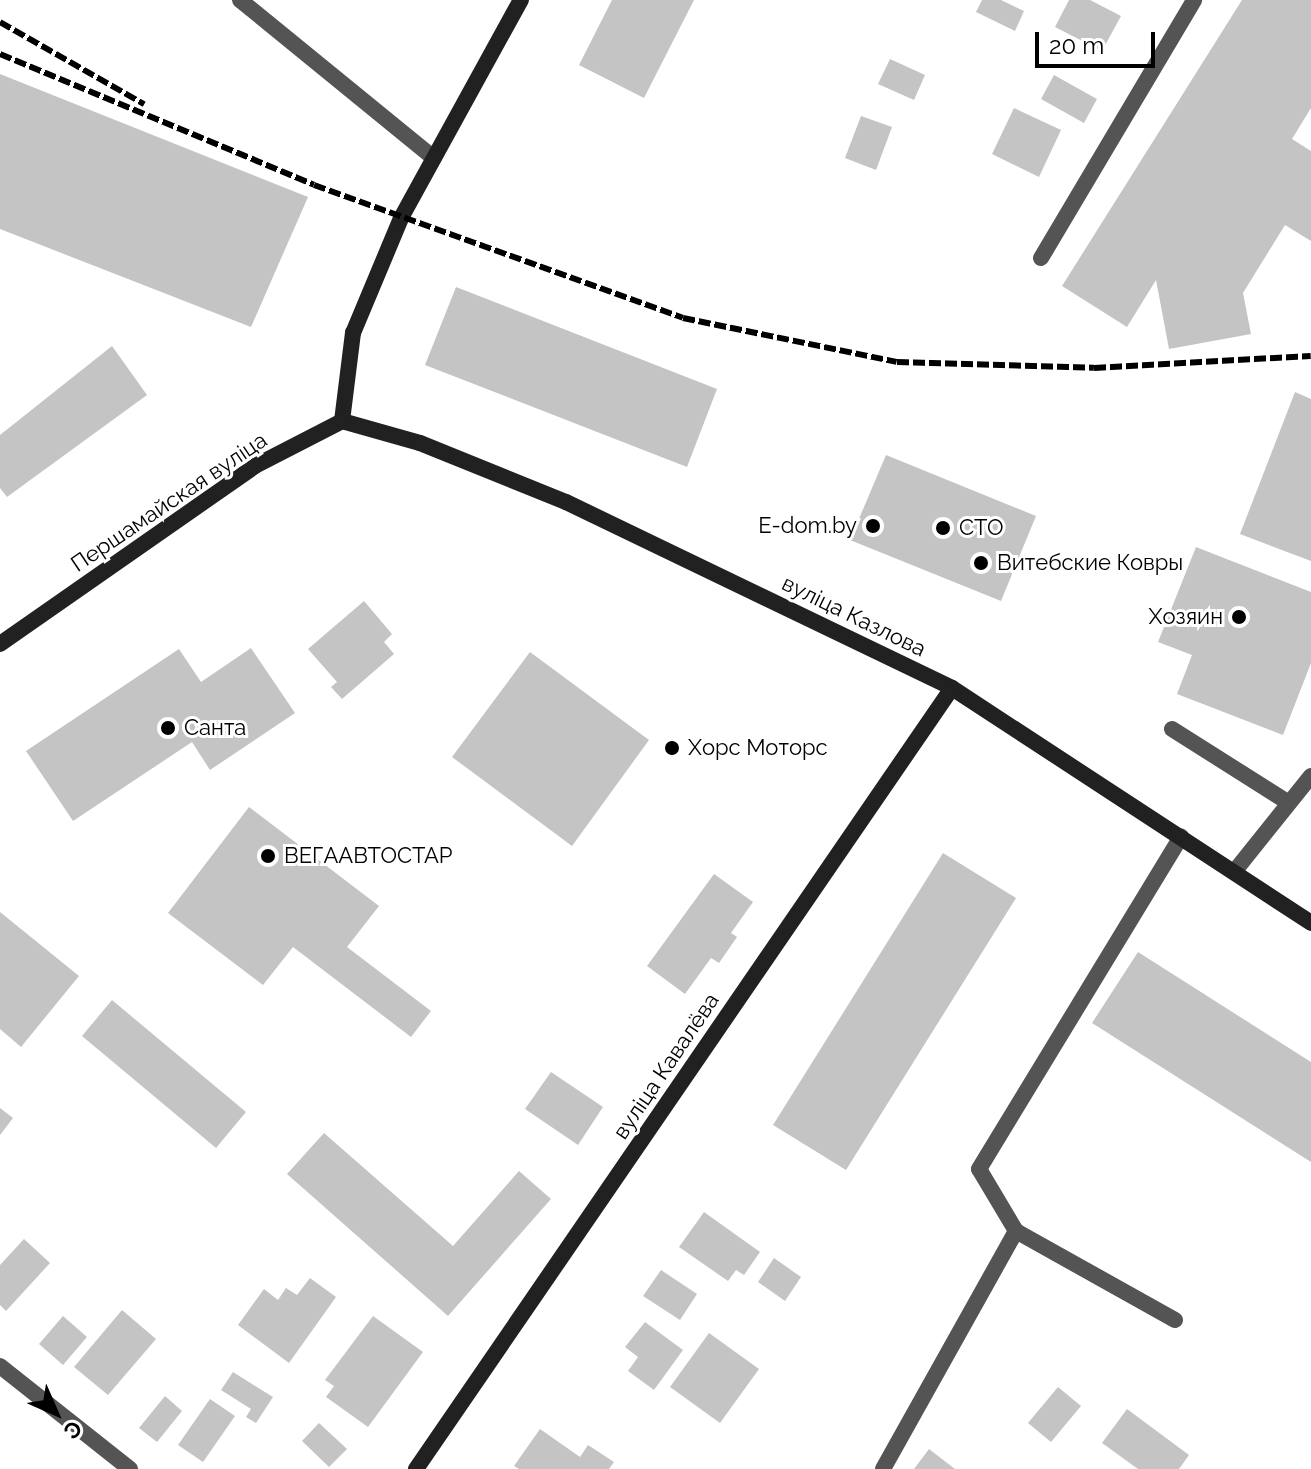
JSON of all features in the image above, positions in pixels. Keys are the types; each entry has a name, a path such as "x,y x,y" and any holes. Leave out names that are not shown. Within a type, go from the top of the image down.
{"main road":[{"path":"342,421 353,333 401,218 521,0"},
{"name":"Першамайская вуліца","path":"0,644 255,466 342,421"},
{"name":"вуліца Казлова","path":"342,421 420,443 566,502 952,688 1311,923"},
{"name":"вуліца Кавалёва","path":"416,1469 952,688"}],"street":[{"path":"240,0 434,158"},
{"path":"1041,258 1194,0"},
{"path":"1172,729 1289,803"},
{"path":"1234,872 1311,776"},
{"path":"1175,1320 1016,1231 979,1169 1181,837"},
{"path":"883,1469 1016,1231"},
{"path":"0,1366 130,1469"}],"building":[{"path":"612,0 694,0 644,98 579,65"},
{"path":"982,0 1001,0 1024,11 1015,31 976,12"},
{"path":"1069,0 1090,0 1121,16 1102,51 1055,27"},
{"path":"1242,0 1311,0 1311,108 1292,139 1311,151 1311,241 1285,225 1243,293 1251,334 1169,349 1156,280 1127,327 1062,286"},
{"path":"890,59 925,75 914,100 878,84"},
{"path":"0,74 308,197 251,327 0,229"},
{"path":"1054,75 1097,99 1084,123 1041,99"},
{"path":"1014,108 1061,130 1039,177 992,154"},
{"path":"861,116 892,127 876,170 845,158"},
{"path":"456,287 717,389 687,467 425,365"},
{"path":"112,346 147,395 7,497 0,488 0,435"},
{"path":"1295,392 1311,399 1311,561 1240,534"},
{"name":"СТО","path":"886,455 1036,516 1001,601 850,540"},
{"name":"Хозяин","path":"1196,547 1311,592 1311,663 1283,735 1177,694 1192,655 1158,642"},
{"path":"364,601 392,634 384,642 394,654 342,699 331,687 337,682 308,649"},
{"name":"Санта","path":"251,648 295,713 210,770 192,742 73,821 26,751 179,649 201,682"},
{"path":"530,652 649,740 572,846 452,757"},
{"path":"249,807 379,906 347,947 431,1011 411,1037 293,947 263,985 168,913"},
{"path":"943,853 1016,898 846,1170 773,1125"},
{"path":"714,874 753,902 731,933 737,937 719,963 711,958 685,994 647,966"},
{"path":"0,912 79,976 21,1047 0,1029"},
{"path":"1138,952 1311,1062 1311,1162 1092,1023"},
{"path":"112,1000 246,1112 216,1148 82,1036"},
{"path":"551,1072 603,1107 578,1145 525,1109"},
{"path":"0,1108 13,1118 0,1135"},
{"path":"324,1133 453,1246 519,1171 551,1199 448,1316 287,1174"},
{"path":"704,1212 760,1252 744,1275 736,1270 728,1281 679,1247"},
{"path":"24,1239 50,1263 6,1311 0,1305 0,1265"},
{"path":"774,1258 801,1277 785,1301 758,1282"},
{"path":"661,1270 697,1294 680,1320 643,1296"},
{"path":"310,1278 336,1297 289,1363 238,1325 264,1289 278,1300 286,1288 297,1295"},
{"path":"122,1310 156,1339 108,1395 74,1367"},
{"path":"63,1316 87,1337 63,1365 39,1344"},
{"path":"373,1316 423,1352 368,1427 326,1397 334,1386 325,1380"},
{"path":"645,1322 683,1350 654,1390 628,1371 638,1357 625,1347"},
{"path":"709,1333 759,1369 720,1423 670,1387"},
{"path":"233,1372 273,1397 256,1423 246,1417 251,1409 221,1390"},
{"path":"1058,1387 1081,1406 1051,1442 1028,1423"},
{"path":"165,1396 182,1411 157,1442 139,1428"},
{"path":"210,1399 235,1416 203,1462 178,1445"},
{"path":"1127,1409 1189,1455 1179,1469 1138,1469 1102,1443"},
{"path":"319,1423 347,1449 329,1467 302,1441"},
{"path":"540,1429 580,1457 588,1445 614,1462 609,1469 519,1469 514,1466"},
{"path":"929,1449 955,1469 914,1469"}],"railway":[{"path":"0,22 144,104"},
{"path":"0,54 314,185 683,318 897,362 1094,368 1311,356"}],"place":[{"name":"E-dom.by","path":"873,526"},
{"name":"СТО","path":"943,528"},
{"name":"Витебские Ковры","path":"981,563"},
{"name":"Хозяин","path":"1239,617"},
{"name":"Санта","path":"168,728"},
{"name":"Хорс Моторс","path":"672,748"},
{"name":"ВЕГААВТОСТАР","path":"268,856"}]}
